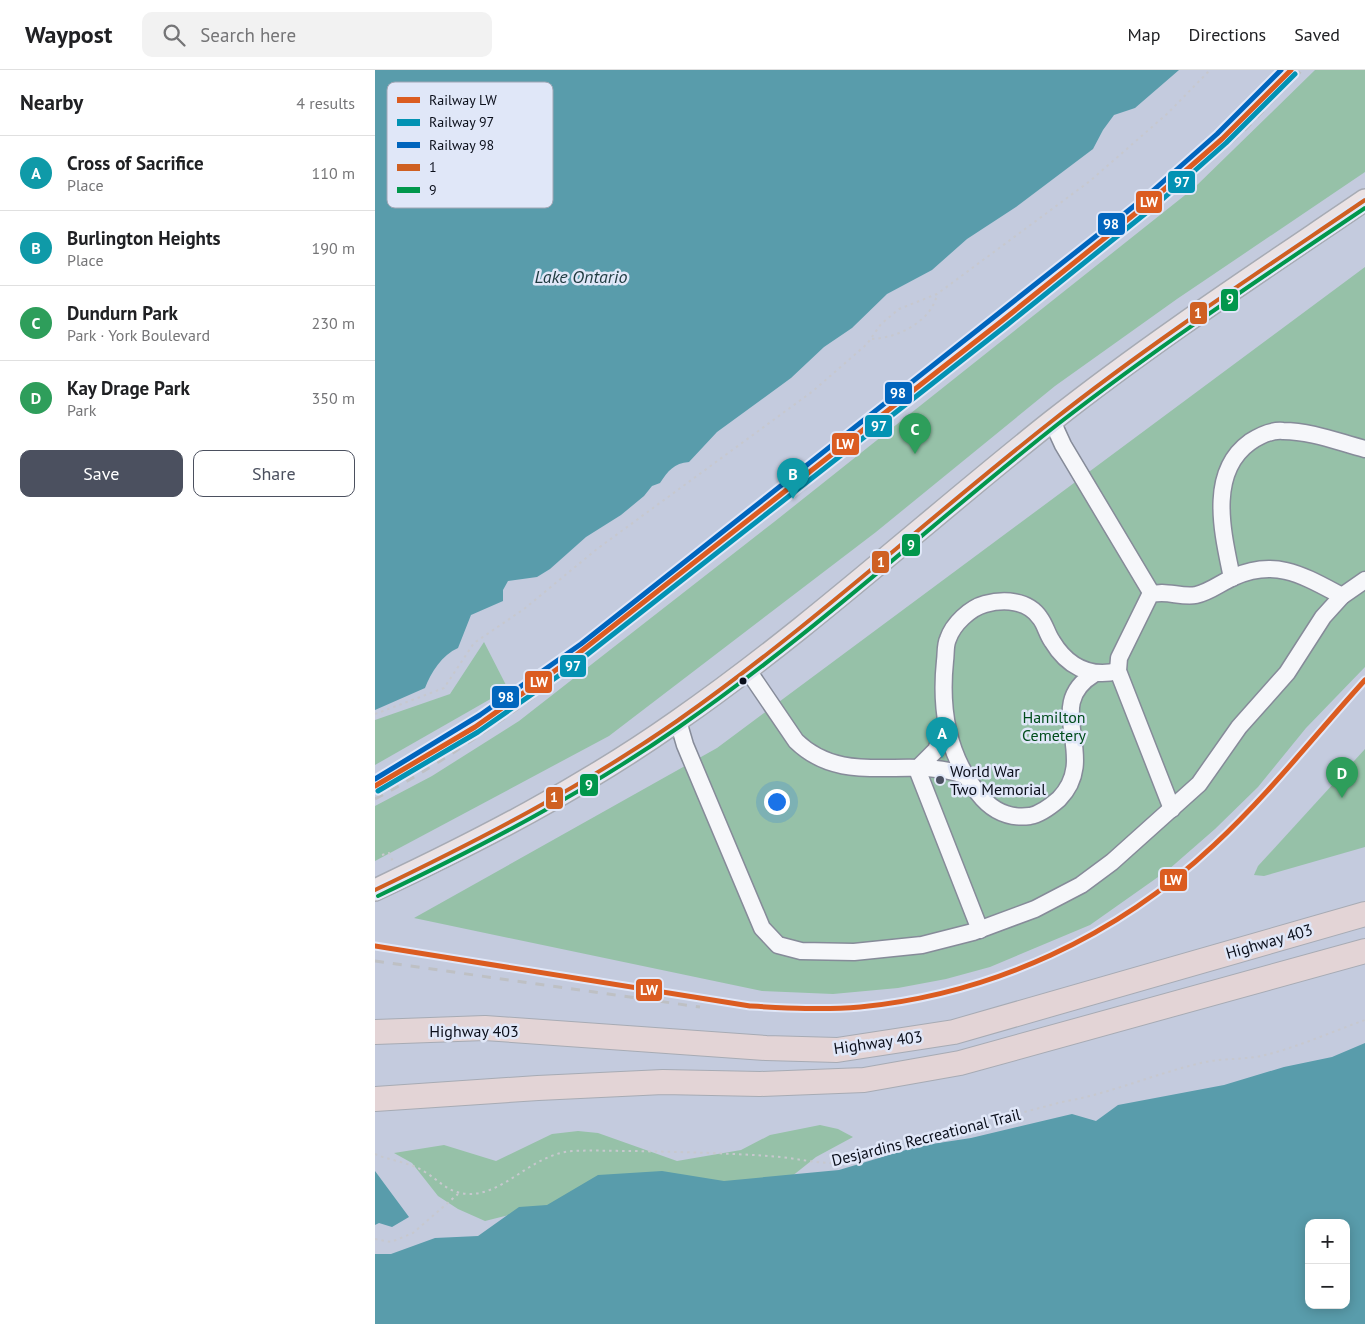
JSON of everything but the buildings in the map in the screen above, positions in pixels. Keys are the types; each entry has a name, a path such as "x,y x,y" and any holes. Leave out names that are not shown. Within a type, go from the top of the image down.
{"highway":[{"name":"Highway 403","path":"375,1032 485,1028 766,1048 837,1050 954,1032 1365,914"},
{"name":"Highway 403","path":"378,1098 663,1082 760,1084 865,1080 959,1063 1365,951"}],"main road":[{"path":"375,890 461,849 551,801 677,721 747,669 1052,421 1130,362 1365,200"}],"lane":[{"path":"1052,421 1063,445 1152,594"},
{"path":"1232,578 1223,530 1223,487 1233,458 1241,448 1257,437 1281,430 1309,433 1365,449"},
{"path":"1173,809 1118,671 1119,658 1152,594 1159,592 1177,596 1194,596 1210,591 1232,578 1258,568 1284,569 1303,575 1342,596"},
{"path":"677,721 685,745 762,928 778,945 801,952 854,952 922,945 980,930 1035,909 1081,885 1112,862 1199,784 1239,727 1287,674 1323,617 1342,596 1365,580"},
{"path":"1094,674 1076,691 1070,710 1070,723 1077,754 1076,771 1066,791 1051,807 1031,816 1003,814 989,805 963,776 952,748 946,720 943,682 947,639 963,616 983,604 1006,600 1027,606 1040,617 1061,655 1079,670 1094,674 1118,671"},
{"path":"747,669 796,741 823,761 843,767 939,770 963,776"},
{"path":"917,769 936,750 946,720"},
{"path":"917,769 980,930"}],"path":[{"path":"375,714 444,688 474,643 524,608 597,550 813,391 872,339 881,324 899,309 937,294 1091,181 1168,113 1210,70"},
{"path":"872,339 906,329 921,321 930,313 937,294"},
{"path":"382,856 389,853 394,865"},
{"name":"Desjardins Recreational Trail","path":"459,1193 470,1194 498,1186 540,1159 552,1154 572,1151 672,1152 781,1157 817,1163 833,1163 1062,1102 1097,1096 1123,1084 1200,1063 1234,1057 1259,1056 1365,1020"},
{"path":"375,1154 425,1172 445,1188 459,1193 413,1233 391,1242 375,1239"}],"green space":[{"path":"1315,70 1365,70 1365,172 1177,299 1055,386 876,532 609,736 375,861 375,806 432,776 519,721 774,522 1194,188"},
{"name":"Hamilton Cemetery","path":"1365,267 1365,667 1306,728 1258,787 1215,829 1168,870 1090,925 990,967 946,979 898,988 833,994 762,991 414,918 717,748"},
{"path":"484,642 508,689 375,765 375,720 450,694"},
{"path":"1365,749 1365,847 1264,876 1254,875 1258,866"},
{"path":"820,1125 838,1129 853,1137 816,1157 791,1177 574,1199 485,1221 458,1209 438,1196 412,1163 394,1153 444,1145 496,1161 552,1134 578,1131 598,1133 677,1161 741,1150 770,1135"}],"water":[{"name":"Lake Ontario","path":"375,70 1179,70 1135,108 1114,115 1093,149 1016,207 967,239 932,270 887,294 852,328 824,347 791,378 717,432 689,462 672,468 660,483 652,486 644,496 621,515 586,537 550,569 537,577 508,581 503,590 503,601 471,615 458,648 447,655 438,665 430,676 425,688 375,710"},
{"path":"1365,1043 1365,1324 375,1324 375,1254 391,1254 435,1238 478,1236 519,1207 547,1205 598,1175 662,1171 724,1181 839,1170 919,1146 971,1138 1072,1114 1096,1121 1118,1105 1224,1085 1284,1067 1332,1057"},
{"path":"375,1171 409,1217 392,1227 379,1223 375,1225"}],"railway":[{"path":"375,799 426,770 475,738 570,670 1175,192 1245,130 1302,70"},
{"path":"375,961 700,1007"}],"rail line":[{"name":"98","path":"375,779 480,715 581,644 1148,195 1217,134 1281,70"},
{"name":"LW","path":"375,786 475,727 570,660 1003,320 1152,200 1222,139 1291,70"},
{"name":"97","path":"378,791 478,732 574,665 1007,325 1156,205 1226,143 1295,74"},
{"name":"LW","path":"375,946 750,1006 819,1009 860,1007 909,1000 958,989 1005,974 1051,955 1094,933 1136,907 1176,878 1234,826 1365,680"}],"transit line":[{"name":"1","path":"375,890 529,812 604,768 677,721 726,686 820,612 1052,421 1128,363 1365,200"},
{"name":"9","path":"378,896 532,818 607,774 679,727 728,692 824,617 1095,395 1210,313 1365,208"}],"place":[{"name":"Dundurn Park","path":"915,454"},
{"name":"Burlington Heights","path":"793,499"},
{"name":"Cross of Sacrifice","path":"942,758"},
{"name":"World War Two Memorial","path":"940,780"},
{"name":"Kay Drage Park","path":"1342,798"}]}
